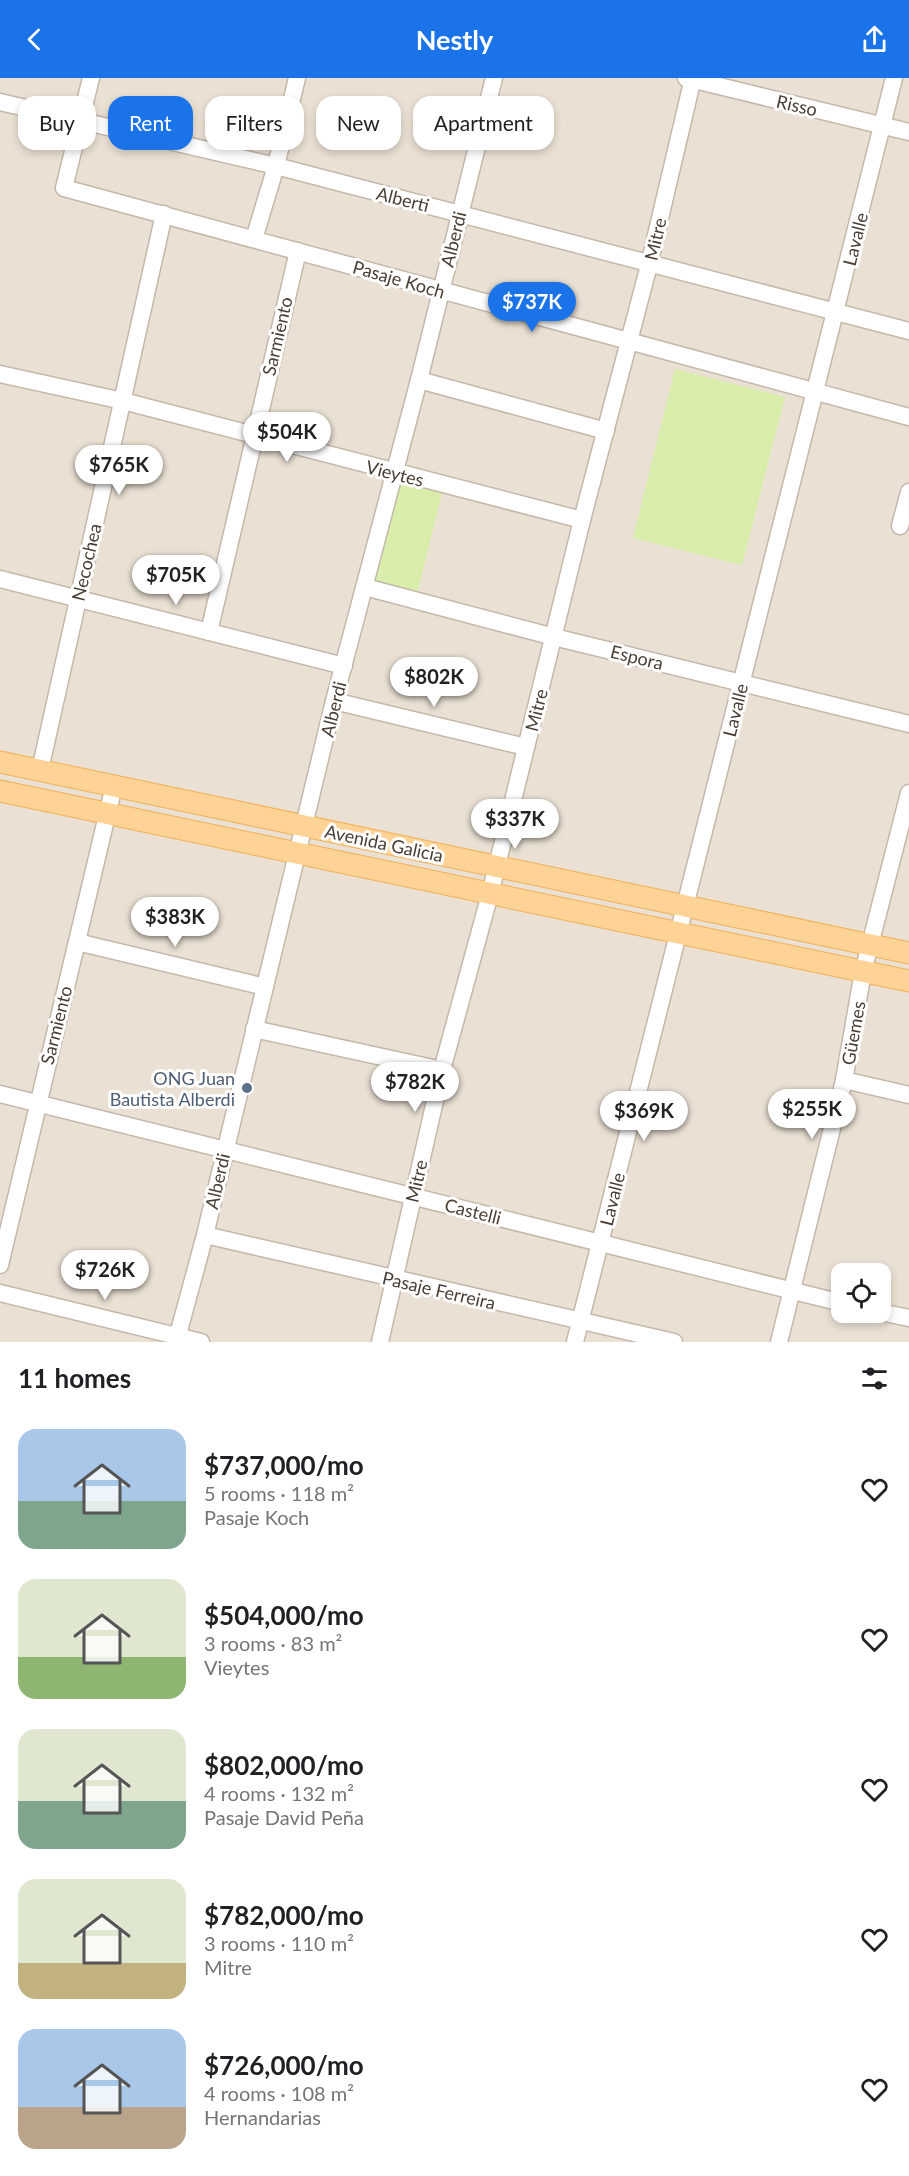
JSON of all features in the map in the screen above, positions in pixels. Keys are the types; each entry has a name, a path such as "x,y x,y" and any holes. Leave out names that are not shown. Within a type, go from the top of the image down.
{"main road":[{"name":"Avenida Galicia","path":"0,762 909,953"},
{"name":"Avenida Galicia","path":"0,791 297,851 490,894 909,981"}],"street":[{"path":"86,96 91,78"},
{"path":"254,239 276,166 297,78"},
{"name":"Alberdi","path":"176,1339 205,1234 334,701 419,380 494,78"},
{"name":"Lavalle","path":"575,1342 884,126 894,78"},
{"name":"Risso","path":"690,79 909,132"},
{"name":"Mitre","path":"380,1342 442,1070 490,894 582,520 630,341 690,79"},
{"name":"Alberti","path":"0,102 18,106"},
{"name":"Alberti","path":"96,123 460,213 649,265 909,331"},
{"name":"Pasaje Koch","path":"73,150 64,188 909,417"},
{"name":"Necochea","path":"40,770 164,214"},
{"name":"Sarmiento","path":"209,632 298,251"},
{"name":"Vieytes","path":"0,374 123,401 253,437 582,520"},
{"path":"419,380 606,431"},
{"path":"900,526 909,492"},
{"path":"0,579 344,666"},
{"name":"Espora","path":"365,587 554,638 909,724"},
{"path":"334,701 526,747"},
{"name":"Sarmiento","path":"0,1265 114,786"},
{"name":"Güemes","path":"778,1342 844,1080 863,972 909,793"},
{"path":"77,942 265,987"},
{"path":"254,1029 442,1070"},
{"path":"844,1080 909,1095"},
{"name":"Castelli","path":"0,1094 831,1301"},
{"name":"Pasaje Ferreira","path":"205,1234 395,1280 674,1342"},
{"path":"0,1293 176,1339 201,1342"},
{"path":"891,1314 909,1318"}],"shaded area":[{"path":"0,78 909,78 909,1342 0,1342"}],"green space":[{"path":"675,369 785,397 742,565 633,538"},
{"path":"399,482 442,493 417,594 373,583"}],"place":[{"name":"ONG Juan Bautista Alberdi","path":"247,1088"}]}
